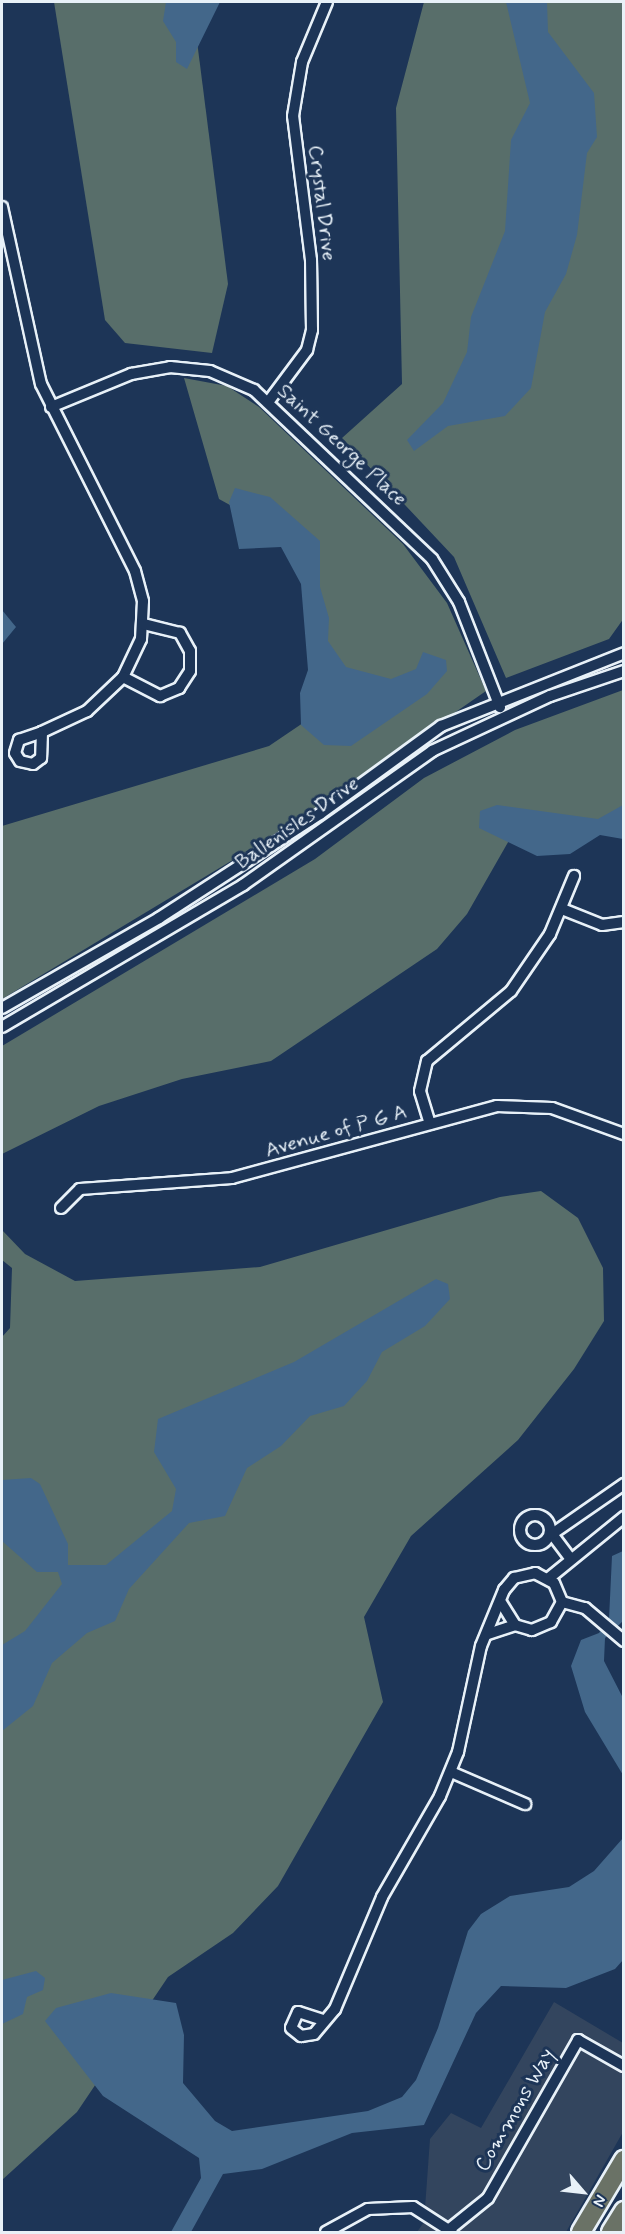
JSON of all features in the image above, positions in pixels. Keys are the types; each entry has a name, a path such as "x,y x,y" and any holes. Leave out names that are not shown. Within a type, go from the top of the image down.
{"main road":[{"path":"581,2232 624,2160"},
{"path":"611,2232 624,2211"}],"street":[{"name":"Crystal Drive","path":"269,401 307,351 312,330 311,260 293,116 300,71 327,2"},
{"path":"2,207 24,322 51,407 135,571 144,624 123,677 87,711 42,732"},
{"name":"Saint George Place","path":"51,407 131,374 170,367 224,375 269,401 432,559 459,602 503,716"},
{"path":"123,677 160,696 178,688 190,671 190,651 180,633 144,624"},
{"name":"Ballenisles Drive","path":"2,1008 218,880 320,814 416,741 499,702 624,653"},
{"name":"Ballenisles Drive","path":"2,1027 243,885 315,838 410,765 503,716 583,682 624,671"},
{"path":"430,1124 420,1091 426,1061 511,991 562,909 574,876"},
{"path":"562,909 602,925 624,922"},
{"name":"Avenue of P G A","path":"61,1208 80,1189 232,1178 483,1108 526,1105 577,1114 624,1134"},
{"path":"570,1558 552,1534 624,1484"},
{"path":"549,1578 570,1558 624,1517"},
{"path":"324,2020 338,2003 382,1897 451,1772 488,1634 514,1578 528,1573 549,1578 562,1602 585,1608 624,1641"},
{"path":"488,1634 514,1625 532,1630 545,1626 562,1602"},
{"path":"501,1603 514,1625"},
{"path":"451,1772 525,1804"},
{"name":"Commons Way","path":"454,2230 488,2198 578,2040 624,2066"},
{"path":"326,2232 368,2209 413,2207 454,2230"}],"shaded area":[{"path":"166,2 220,2 187,69 176,62 176,42 163,21"},
{"path":"506,2 547,2 548,32 594,93 597,137 587,153 577,235 566,274 545,312 531,388 505,416 448,426 414,451 407,440 443,403 467,352 471,317 505,231 511,140 530,103"},
{"path":"235,488 270,497 320,541 320,587 329,618 328,641 346,667 391,679 416,669 423,652 446,660 447,671 427,694 351,746 324,745 301,725 300,693 308,670 301,584 281,547 239,549 229,502"},
{"path":"2,610 16,627 2,644"},
{"path":"497,805 598,819 623,805 623,839 600,835 570,854 537,856 479,828 480,811"},
{"path":"436,1279 448,1284 450,1299 425,1326 382,1352 367,1381 344,1406 310,1416 281,1446 247,1468 225,1516 189,1523 129,1589 115,1621 87,1633 52,1663 33,1706 2,1731 2,1645 25,1631 62,1584 58,1572 37,1572 2,1541 2,1480 31,1478 40,1484 68,1544 68,1565 106,1565 172,1511 176,1489 154,1452 158,1419 294,1362"},
{"path":"623,1551 623,1621 605,1638 604,1661 623,1698 623,1775 585,1712 571,1666 581,1640 599,1633 609,1619 612,1556"},
{"path":"623,1838 623,1960 615,1969 566,1988 501,1986 476,2013 424,2125 352,2133 262,2169 223,2174 191,2232 171,2232 201,2178 199,2158 103,2096 45,2021 56,2008 111,1993 176,2003 184,2035 183,2083 215,2121 232,2131 368,2111 402,2097 416,2080 438,2028 468,1931 481,1914 510,1896 569,1887 594,1871"},
{"path":"36,1971 45,1978 43,1990 27,1997 23,2014 2,2024 2,1980"},
{"path":"554,2002 623,2043 623,2132 566,2232 417,2232 424,2222 430,2139 451,2113 481,2128"}],"green space":[{"path":"54,2 192,2 228,284 212,353 125,343 105,320"},
{"path":"424,2 623,2 624,618 609,639 506,678 454,557 342,438 402,384 396,108"},
{"path":"184,378 227,386 259,407 403,544 447,603 486,691 304,817 2,999 2,826 269,746 328,706 307,564 268,526 219,499"},
{"path":"623,690 623,821 511,837 467,914 437,949 271,1061 182,1079 99,1106 2,1154 2,1046 315,859 424,778 515,730"},
{"path":"541,1191 578,1218 603,1268 604,1321 574,1369 518,1440 411,1536 364,1617 383,1702 278,1886 233,1933 168,1977 77,2112 2,2180 2,1337 10,1328 12,1268 2,1260 2,1230 25,1254 75,1281 260,1267 500,1197"}]}
